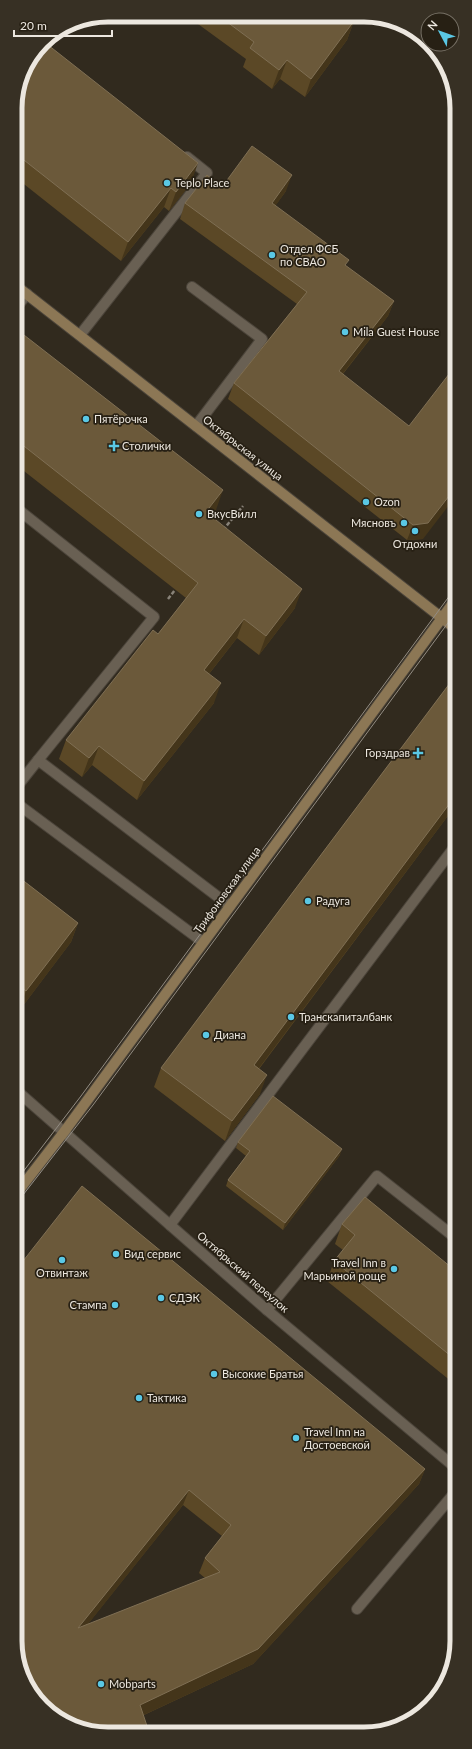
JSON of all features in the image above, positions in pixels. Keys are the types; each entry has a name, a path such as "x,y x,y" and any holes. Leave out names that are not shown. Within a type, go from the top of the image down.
{"street":[{"path":"80,336 207,173 177,149"},
{"path":"192,287 262,339 196,426"},
{"name":"Октябрьская улица","path":"22,290 450,625"},
{"path":"22,300 27,294"},
{"path":"22,513 154,617 22,781"},
{"name":"Трифоновская улица","path":"22,1186 64,1132 450,608"},
{"path":"38,760 230,906"},
{"path":"22,806 204,942"},
{"path":"170,1225 450,853"},
{"name":"Октябрьский переулок","path":"22,1095 267,1310 450,1462"},
{"path":"267,1310 377,1176 450,1233"},
{"path":"357,1609 450,1498"}],"path":[{"path":"223,531 243,506"}],"building":[{"path":"227,22 353,22 311,79 287,60 279,70 250,48 254,42"},
{"path":"49,45 198,163 176,192 171,188 128,242 22,159 22,102 25,85 33,65"},
{"path":"252,146 292,175 272,203 349,260 345,265 394,301 339,371 409,426 450,373 450,495 428,523 413,525 234,383 307,292 185,203 207,175 222,187"},
{"path":"22,333 223,490 206,512 302,589 266,636 244,619 204,670 221,683 144,781 99,746 89,758 66,740 153,630 158,634 198,583 22,445"},
{"path":"450,683 450,803 254,1065 267,1075 232,1121 161,1068"},
{"path":"22,880 78,923 26,991 22,988"},
{"path":"273,1096 342,1149 285,1223 228,1180 250,1151 238,1142"},
{"path":"82,1186 425,1469 258,1649 140,1705 147,1727 102,1727 80,1722 65,1716 47,1702 33,1684 23,1653 22,1262","holes":["189,1490 231,1525 205,1558 220,1572 78,1628"]},
{"path":"365,1197 450,1266 450,1355 334,1261 355,1235 342,1224"}],"tram line":[{"path":"22,1173 81,1096 450,595"},
{"path":"22,1196 93,1105 450,620"}],"place":[{"name":"Teplo Place","path":"167,183"},
{"name":"Отдел ФСБ по СВАО","path":"272,255"},
{"name":"Mila Guest House","path":"345,332"},
{"name":"Пятёрочка","path":"86,419"},
{"name":"Столички","path":"114,446"},
{"name":"Ozon","path":"366,502"},
{"name":"ВкусВилл","path":"199,514"},
{"name":"Мясновъ","path":"404,523"},
{"name":"Отдохни","path":"415,531"},
{"name":"Горздрав","path":"418,753"},
{"name":"Радуга","path":"308,901"},
{"name":"Транскапиталбанк","path":"291,1017"},
{"name":"Диана","path":"206,1035"},
{"name":"Вид сервис","path":"116,1254"},
{"name":"Отвинтаж","path":"62,1260"},
{"name":"Travel Inn в Марьиной роще","path":"394,1269"},
{"name":"СДЭК","path":"161,1298"},
{"name":"Стампа","path":"115,1305"},
{"name":"Высокие Братья","path":"214,1374"},
{"name":"Тактика","path":"139,1398"},
{"name":"Travel Inn на Достоевской","path":"296,1438"},
{"name":"Mobparts","path":"101,1684"}]}
